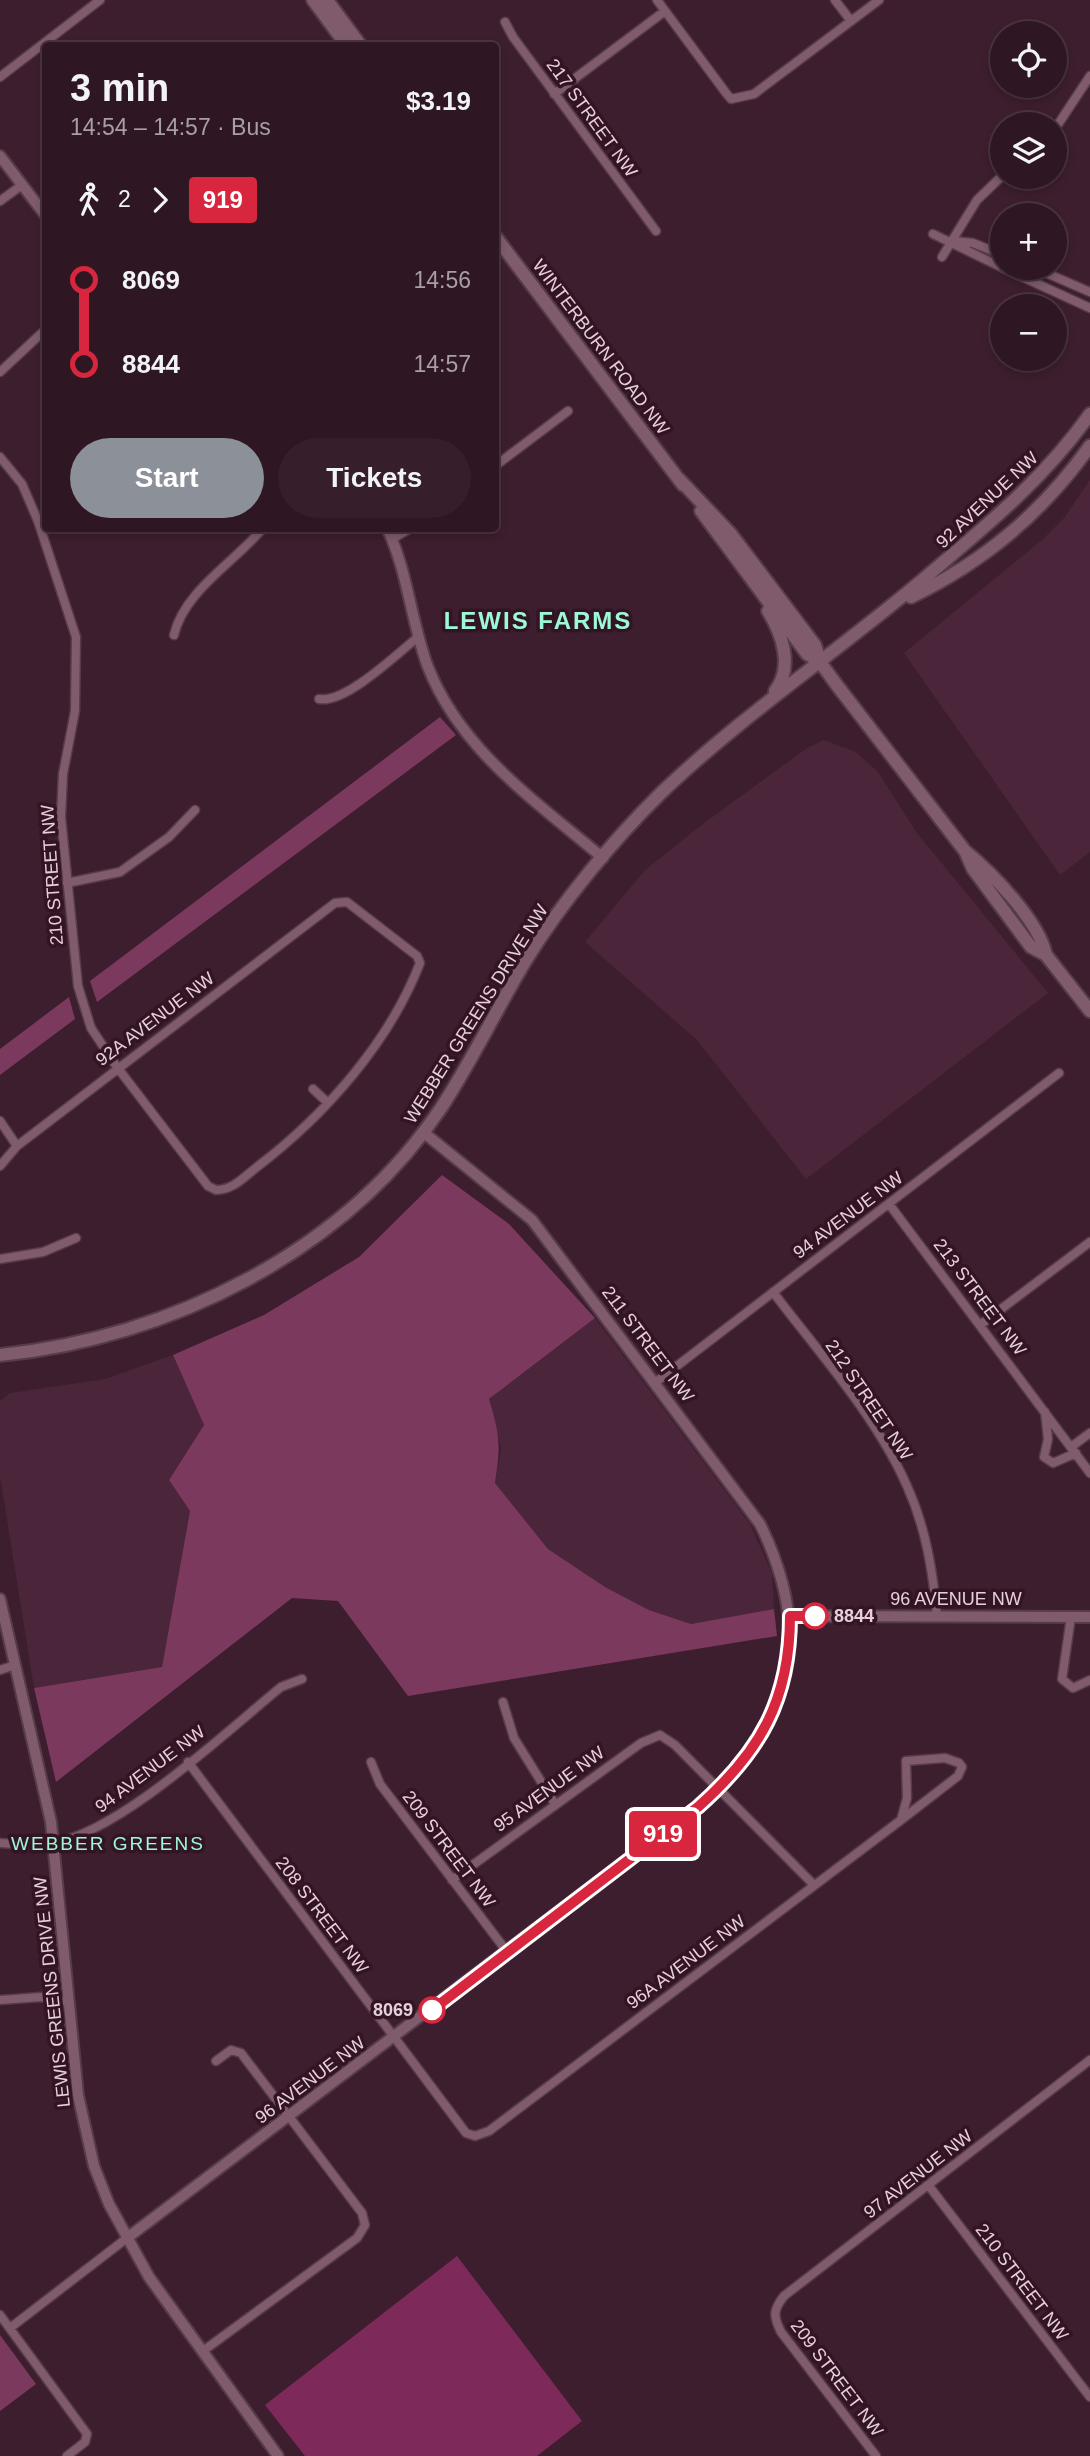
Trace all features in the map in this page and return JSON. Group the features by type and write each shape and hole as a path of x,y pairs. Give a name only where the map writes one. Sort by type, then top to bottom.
{"main road":[{"path":"313,0 344,42"},
{"path":"327,0 358,42"},
{"name":"WINTERBURN ROAD NW","path":"499,241 807,654 820,662 965,851 973,869 1031,947 1046,955 1090,1011"},
{"name":"92 AVENUE NW","path":"820,662 898,603 1022,496 1055,460 1090,414"},
{"name":"92 AVENUE NW","path":"898,603 951,578 1009,536 1045,503 1090,446"},
{"name":"WINTERBURN ROAD NW","path":"679,479 731,534 815,645 820,662"},
{"path":"749,576 773,619 785,656 784,676 766,703"},
{"name":"WEBBER GREENS DRIVE NW","path":"0,1355 76,1343 127,1330 236,1285 297,1248 347,1210 376,1184 423,1132 453,1088 527,958 603,858 659,795 722,737 820,662"}],"street":[{"path":"45,42 100,0"},
{"path":"657,0 726,93 731,99 739,100 754,94 879,0"},
{"path":"835,0 850,21"},
{"path":"554,93 665,11"},
{"name":"217 STREET NW","path":"505,22 508,30 656,231"},
{"path":"0,77 42,45"},
{"path":"1066,112 1090,76"},
{"path":"0,156 42,211"},
{"path":"0,201 22,185"},
{"path":"942,257 977,200 990,188"},
{"path":"933,234 990,262"},
{"path":"951,241 973,243 990,250"},
{"path":"1030,280 1090,307"},
{"path":"1062,280 1090,292"},
{"path":"0,372 42,332"},
{"path":"499,463 568,411"},
{"name":"210 STREET NW","path":"0,457 22,484 33,509 76,638 75,711 63,774 61,817 78,986 91,1028 117,1067 208,1185 216,1191 232,1186 283,1147 328,1103"},
{"path":"174,635 177,620 193,599 259,532"},
{"path":"389,533 418,637 443,699 480,750 519,789 603,858"},
{"path":"319,699 333,699 342,695 418,637"},
{"path":"68,883 120,872 169,837 195,810"},
{"name":"92A AVENUE NW","path":"0,1166 17,1146 117,1067 335,903 346,902 417,956 421,963 414,980 374,1046 328,1103"},
{"name":"94 AVENUE NW","path":"656,1382 1059,1073"},
{"path":"313,1089 328,1103"},
{"path":"0,1121 17,1146"},
{"name":"211 STREET NW","path":"423,1132 532,1220 656,1382 760,1524 782,1573 790,1616"},
{"name":"213 STREET NW","path":"889,1204 1090,1473"},
{"path":"0,1259 43,1252 76,1238"},
{"path":"980,1325 1090,1242"},
{"name":"212 STREET NW","path":"774,1292 882,1440 908,1487 925,1538 937,1617"},
{"path":"1045,1411 1048,1439 1044,1457 1053,1463 1074,1450 1090,1433"},
{"name":"LEWIS GREENS DRIVE NW","path":"0,1599 54,1843 78,2095 89,2146 109,2204 149,2277 278,2456"},
{"name":"96 AVENUE NW","path":"10,2328 508,1953 717,1790 737,1770 767,1725 786,1666 790,1616 1090,1617"},
{"path":"1071,1617 1062,1679 1073,1688 1090,1680"},
{"path":"0,1670 15,1665"},
{"name":"94 AVENUE NW","path":"0,1843 54,1843 105,1824 281,1688 302,1679"},
{"path":"503,1702 514,1738 555,1804"},
{"name":"95 AVENUE NW","path":"452,1880 641,1743 660,1735 668,1739 717,1790"},
{"name":"96A AVENUE NW","path":"489,2131 901,1820 958,1776 962,1767 959,1763 945,1758 906,1761 907,1798 901,1820"},
{"name":"208 STREET NW","path":"188,1762 466,2133 475,2136 489,2131"},
{"name":"209 STREET NW","path":"371,1762 380,1784 508,1953"},
{"path":"717,1790 814,1885"},
{"path":"0,2000 41,1997 69,2001"},
{"path":"203,2350 357,2238 365,2225 362,2213 238,2050 231,2050 216,2061"},
{"name":"97 AVENUE NW","path":"774,2318 777,2305 784,2296 1090,2060"},
{"name":"210 STREET NW","path":"929,2186 1090,2397"},
{"path":"0,2315 87,2434 85,2442 67,2456"},
{"name":"209 STREET NW","path":"774,2318 781,2332 876,2456"}],"shaded area":[{"path":"1090,480 1090,852 1060,875 904,653 1043,539 1064,518"},
{"path":"440,717 456,735 97,1002 90,981"},
{"path":"824,740 856,752 878,772 917,833 1048,993 806,1179 697,1040 585,942 645,870 807,748"},
{"path":"69,997 75,1019 0,1075 0,1049"},
{"path":"442,1175 509,1224 595,1318 489,1399 498,1441 495,1483 548,1549 605,1587 649,1610 691,1624 774,1609 777,1636 408,1696 338,1601 292,1598 56,1782 34,1688 162,1667 190,1511 169,1480 204,1425 173,1355 264,1315 359,1257"},
{"path":"595,1318 750,1524 772,1573 774,1609 691,1624 649,1610 605,1587 548,1549 495,1483 501,1449 489,1399"},
{"path":"173,1355 204,1425 169,1480 190,1511 162,1667 34,1688 0,1476 0,1401 10,1393 105,1379"},
{"path":"457,2256 582,2421 537,2456 305,2456 265,2405"},
{"path":"0,2335 36,2384 0,2411"}],"bus line":[{"name":"919","path":"432,2010 698,1807 737,1770 755,1746 778,1699 788,1655 790,1616 815,1616"}],"place":[{"name":"8844","path":"815,1616"},
{"name":"8069","path":"432,2010"}],"district":[{"name":"LEWIS FARMS","path":"538,621"},
{"name":"WEBBER GREENS","path":"108,1843"}]}
